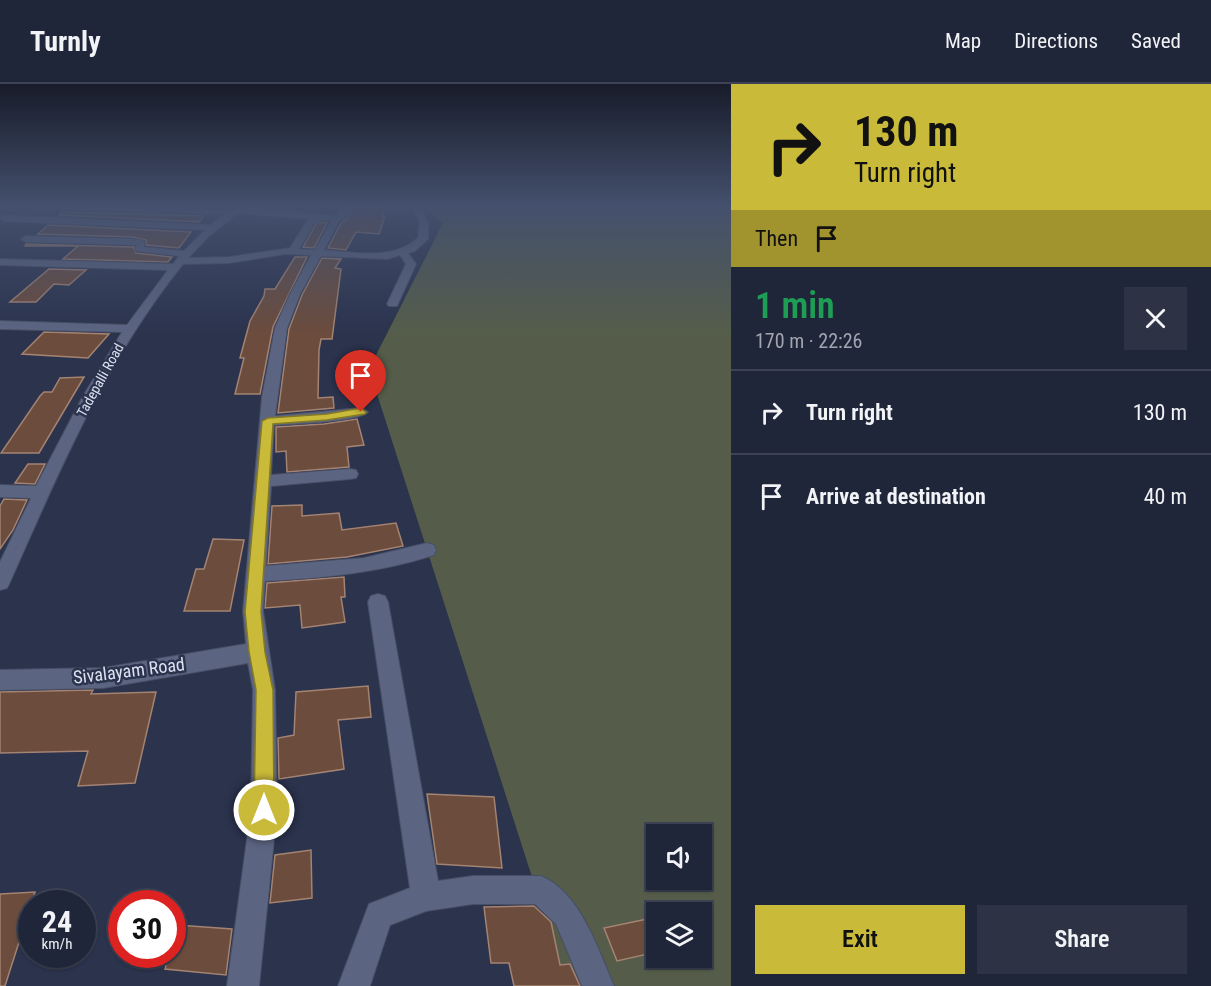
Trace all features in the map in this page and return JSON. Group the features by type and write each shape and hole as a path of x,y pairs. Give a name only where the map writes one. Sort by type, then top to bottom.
{"street":[{"path":"139,249 180,260"},
{"name":"Tadepalli Road","path":"0,582 85,405 128,329 180,260 192,249"},
{"path":"243,986 264,810 264,690 253,612 268,421 281,328 320,249"},
{"path":"0,262 93,265 228,260 292,251 375,257 403,253 412,249"},
{"path":"393,304 411,264 403,253"},
{"path":"0,325 128,329"},
{"path":"268,421 361,412"},
{"path":"263,481 350,474"},
{"path":"0,491 42,492"},
{"path":"256,574 354,566 408,557 427,550"},
{"path":"378,602 426,897"},
{"name":"Sivalayam Road","path":"0,680 104,678 257,652"},
{"path":"354,986 379,914 426,897 473,890 541,890 566,914 598,986"}],"green space":[{"path":"430,249 731,249 731,986 567,986 369,369"}],"building":[{"path":"74,249 135,249 136,253 172,257 168,262 63,259"},
{"path":"295,257 307,257 273,327 260,394 235,394 244,358 240,358 250,321 264,296 265,289 275,289"},
{"path":"322,258 341,259 335,268 341,269 332,339 321,339 319,350 318,398 333,397 334,408 278,413 289,329 302,295"},
{"path":"49,269 86,270 69,285 54,284 36,302 10,302"},
{"path":"44,332 109,334 88,358 22,354"},
{"path":"84,377 39,453 1,453 44,392 52,392 60,378"},
{"path":"357,419 364,445 347,447 349,467 287,472 286,451 276,452 276,427"},
{"path":"28,464 45,464 35,484 15,483"},
{"path":"4,499 27,500 13,530 0,549 0,506"},
{"path":"302,505 302,516 339,513 342,530 396,523 403,546 347,557 268,564 272,506"},
{"path":"213,539 244,540 230,611 184,611 196,569 204,569"},
{"path":"344,577 345,597 341,597 345,622 302,628 300,605 265,608 267,583"},
{"path":"368,686 371,717 338,720 344,769 279,779 278,738 294,735 296,692"},
{"path":"93,690 91,694 156,692 135,783 78,786 88,751 0,753 0,692"},
{"path":"427,794 494,797 502,868 437,864"},
{"path":"311,850 312,898 270,903 275,855"},
{"path":"18,893 18,945 5,986 0,986 0,894"},
{"path":"534,906 551,922 560,965 570,964 580,986 514,986 509,963 491,963 484,907"},
{"path":"646,919 646,954 617,961 604,928"},
{"path":"186,926 232,929 226,975 165,969 186,968"}],"route":[{"path":"264,810 264,690 253,612 268,421 361,412"}]}
